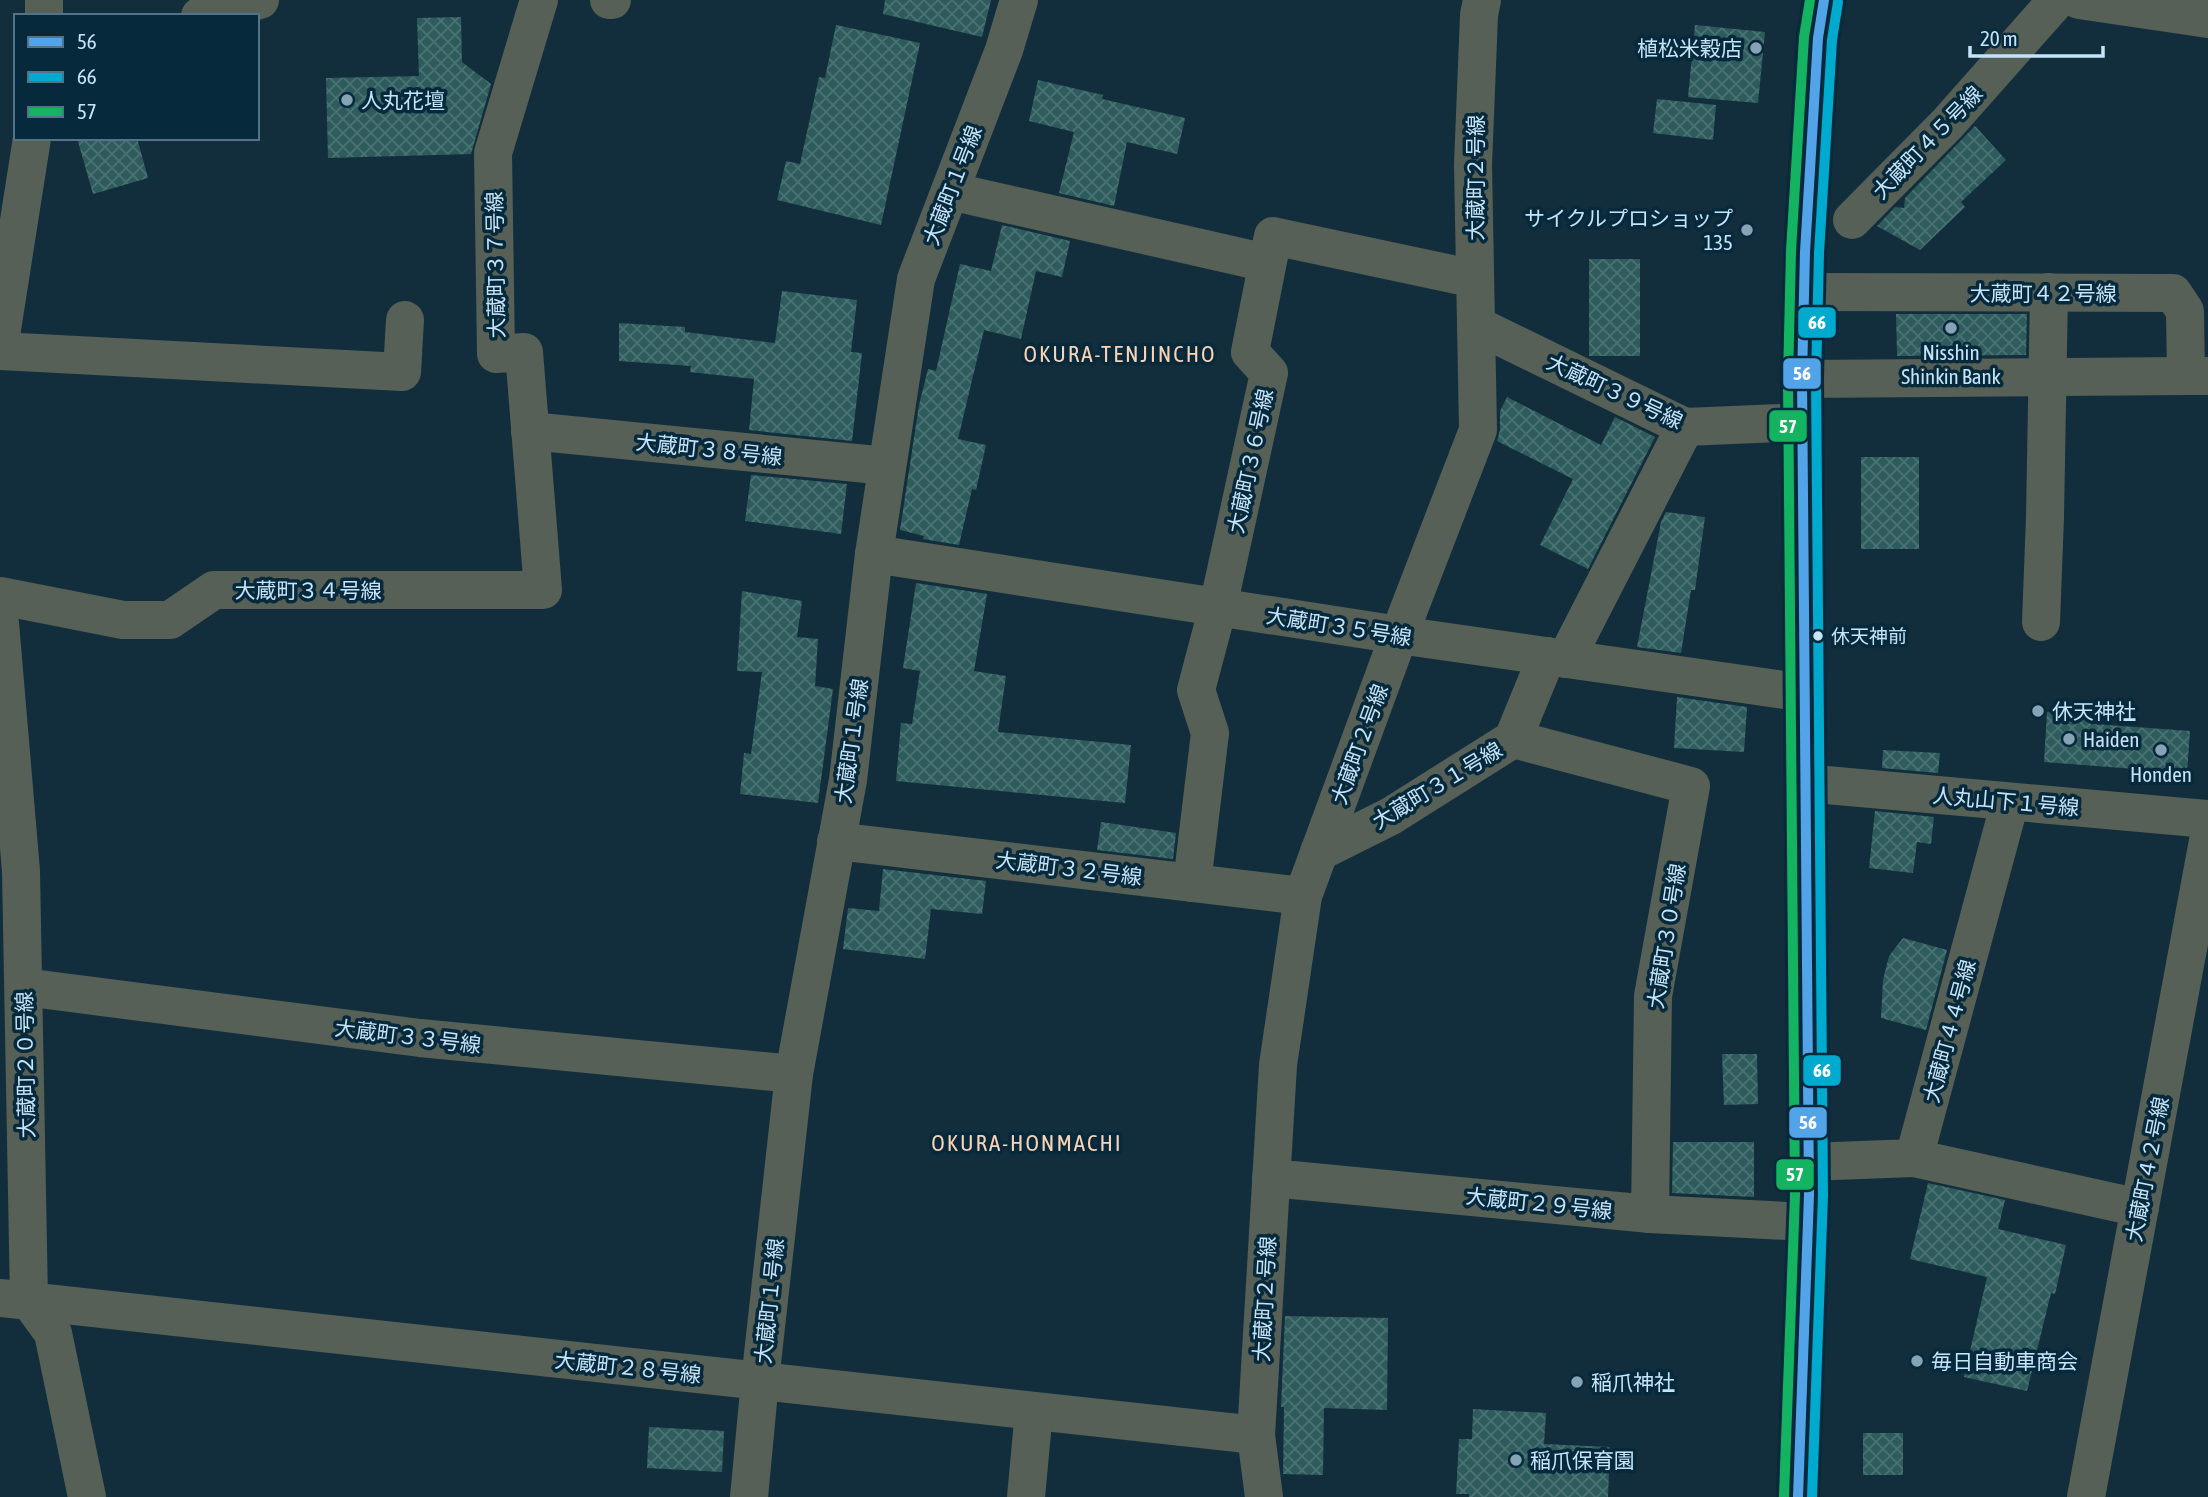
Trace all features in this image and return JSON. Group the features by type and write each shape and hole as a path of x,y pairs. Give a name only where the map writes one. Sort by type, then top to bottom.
{"highway":[{"path":"1798,1497 1808,1162 1802,379 1818,38 1824,0"}],"street":[{"path":"208,14 260,0"},
{"name":"大蔵町３７号線","path":"540,0 493,153 496,354 524,352 543,590"},
{"name":"大蔵町１号線","path":"749,1497 794,1074 848,780 874,554 916,279 1004,50 1019,0"},
{"name":"大蔵町２号線","path":"1264,1497 1255,1435 1278,1065 1303,895 1478,430 1474,165 1479,15 1482,0"},
{"name":"大蔵町４５号線","path":"1852,220 1948,123 2056,0"},
{"path":"2079,0 2208,19"},
{"path":"0,342 32,140"},
{"path":"950,191 1267,262"},
{"name":"大蔵町３６号線","path":"1218,607 1269,373 1250,352 1273,236 1475,279"},
{"name":"大蔵町４２号線","path":"1804,292 2173,293 2185,311 2197,376"},
{"path":"2041,622 2049,292"},
{"path":"0,351 402,372 405,320"},
{"name":"大蔵町３９号線","path":"1476,326 1685,427 1803,422"},
{"path":"1802,379 2197,376"},
{"name":"大蔵町３１号線","path":"1319,852 1391,816 1513,739 1685,427"},
{"name":"大蔵町３８号線","path":"530,431 887,466"},
{"name":"大蔵町３５号線","path":"874,554 1399,635 1805,693"},
{"name":"大蔵町３４号線","path":"0,596 123,620 170,620 214,590 543,590"},
{"path":"1192,883 1210,733 1196,690 1218,607"},
{"name":"大蔵町２０号線","path":"0,623 21,871 23,987 14,1299"},
{"name":"大蔵町３０号線","path":"1513,739 1690,786 1653,996 1650,1214"},
{"name":"人丸山下１号線","path":"1804,783 2208,820"},
{"name":"大蔵町４４号線","path":"1914,1158 2010,802"},
{"name":"大蔵町３２号線","path":"836,841 1303,895"},
{"name":"大蔵町４２号線","path":"2086,1497 2208,841"},
{"name":"大蔵町３３号線","path":"23,987 420,1038 794,1074"},
{"path":"1808,1162 1914,1158 2140,1208"},
{"name":"大蔵町２９号線","path":"1271,1178 1650,1214 1807,1222"},
{"path":"14,1299 53,1333 87,1497"},
{"name":"大蔵町２８号線","path":"14,1299 1255,1435"},
{"path":"1026,1497 1034,1411"}],"building":[{"path":"885,0 991,0 982,37 883,14"},
{"path":"461,17 462,62 491,84 471,154 328,158 326,78 419,76 417,18"},
{"path":"836,25 920,43 881,225 777,200 786,161 800,164 819,77 825,78"},
{"path":"1695,25 1765,32 1758,103 1688,97"},
{"path":"1038,80 1103,95 1102,99 1185,118 1177,154 1127,142 1114,206 1059,193 1074,132 1029,121"},
{"path":"1657,99 1716,105 1713,140 1653,133"},
{"path":"1975,126 2006,160 1961,202 1965,207 1920,250 1877,226 1895,207 1904,208 1905,198"},
{"path":"78,140 138,140 148,178 93,194"},
{"path":"1002,225 1070,241 1062,277 1036,271 1021,339 984,330 958,439 986,445 976,490 972,489 959,545 923,539 924,536 900,530 919,405 928,369 936,371 960,264 991,271"},
{"path":"1589,259 1640,259 1640,356 1589,356"},
{"path":"782,291 857,300 851,352 862,353 852,441 749,430 754,379 690,372 691,366 619,361 619,323 685,327 685,332 775,343"},
{"path":"1896,314 2027,314 2026,355 1897,356"},
{"path":"1507,397 1601,445 1615,417 1655,437 1588,569 1540,545 1573,479 1497,441 1500,411"},
{"path":"1861,457 1919,457 1919,549 1861,549"},
{"path":"751,475 847,484 841,534 745,521"},
{"path":"1666,512 1705,517 1695,590 1691,590 1681,653 1637,647 1661,522"},
{"path":"916,583 987,594 974,671 1006,676 998,732 1131,745 1125,803 896,781 901,723 912,724 920,671 903,668"},
{"path":"742,591 802,601 797,637 818,639 815,686 833,689 818,803 740,794 744,753 751,754 762,672 737,671"},
{"path":"1677,697 1747,707 1744,752 1674,748"},
{"path":"2047,712 2095,716 2094,724 2190,731 2187,773 2044,762"},
{"path":"1883,750 1940,753 1938,773 1882,768"},
{"path":"1875,811 1934,817 1931,844 1917,842 1913,873 1869,868"},
{"path":"1101,822 1176,833 1173,859 1097,850"},
{"path":"883,869 986,881 982,914 931,909 925,959 843,949 848,908 879,911"},
{"path":"1903,938 1947,950 1926,1030 1881,1018 1883,980 1889,956"},
{"path":"1722,1054 1757,1054 1758,1104 1724,1105"},
{"path":"1673,1142 1754,1142 1754,1197 1672,1193"},
{"path":"1928,1183 2005,1200 1998,1229 2066,1245 2055,1294 2051,1293 2027,1391 1964,1377 1987,1277 1910,1259"},
{"path":"1285,1316 1388,1318 1387,1410 1324,1408 1323,1475 1283,1474 1284,1407 1281,1407"},
{"path":"1473,1409 1546,1413 1544,1444 1610,1447 1608,1497 1469,1497 1469,1494 1456,1494 1459,1439 1472,1439"},
{"path":"649,1427 724,1431 722,1472 647,1468"},
{"path":"1863,1433 1903,1433 1903,1475 1863,1475"}],"transit line":[{"name":"57","path":"1784,1496 1795,1195 1788,379 1791,251 1804,37 1810,0"},
{"name":"56","path":"1798,1497 1809,1195 1802,379 1805,252 1818,38 1824,0"},
{"name":"66","path":"1812,1497 1823,1195 1816,379 1819,253 1832,40 1838,2"}],"place":[{"name":"植松米穀店","path":"1756,48"},
{"name":"人丸花壇","path":"347,100"},
{"name":"サイクルプロショップ 135","path":"1747,230"},
{"name":"Nisshin Shinkin Bank","path":"1951,328"},
{"name":"休天神前","path":"1818,636"},
{"name":"休天神社","path":"2038,711"},
{"name":"Haiden","path":"2069,739"},
{"name":"Honden","path":"2161,750"},
{"name":"毎日自動車商会","path":"1917,1361"},
{"name":"稲爪神社","path":"1577,1382"},
{"name":"稲爪保育園","path":"1516,1460"}],"district":[{"name":"OKURA-TENJINCHO","path":"1120,354"},
{"name":"OKURA-HONMACHI","path":"1027,1143"}]}
